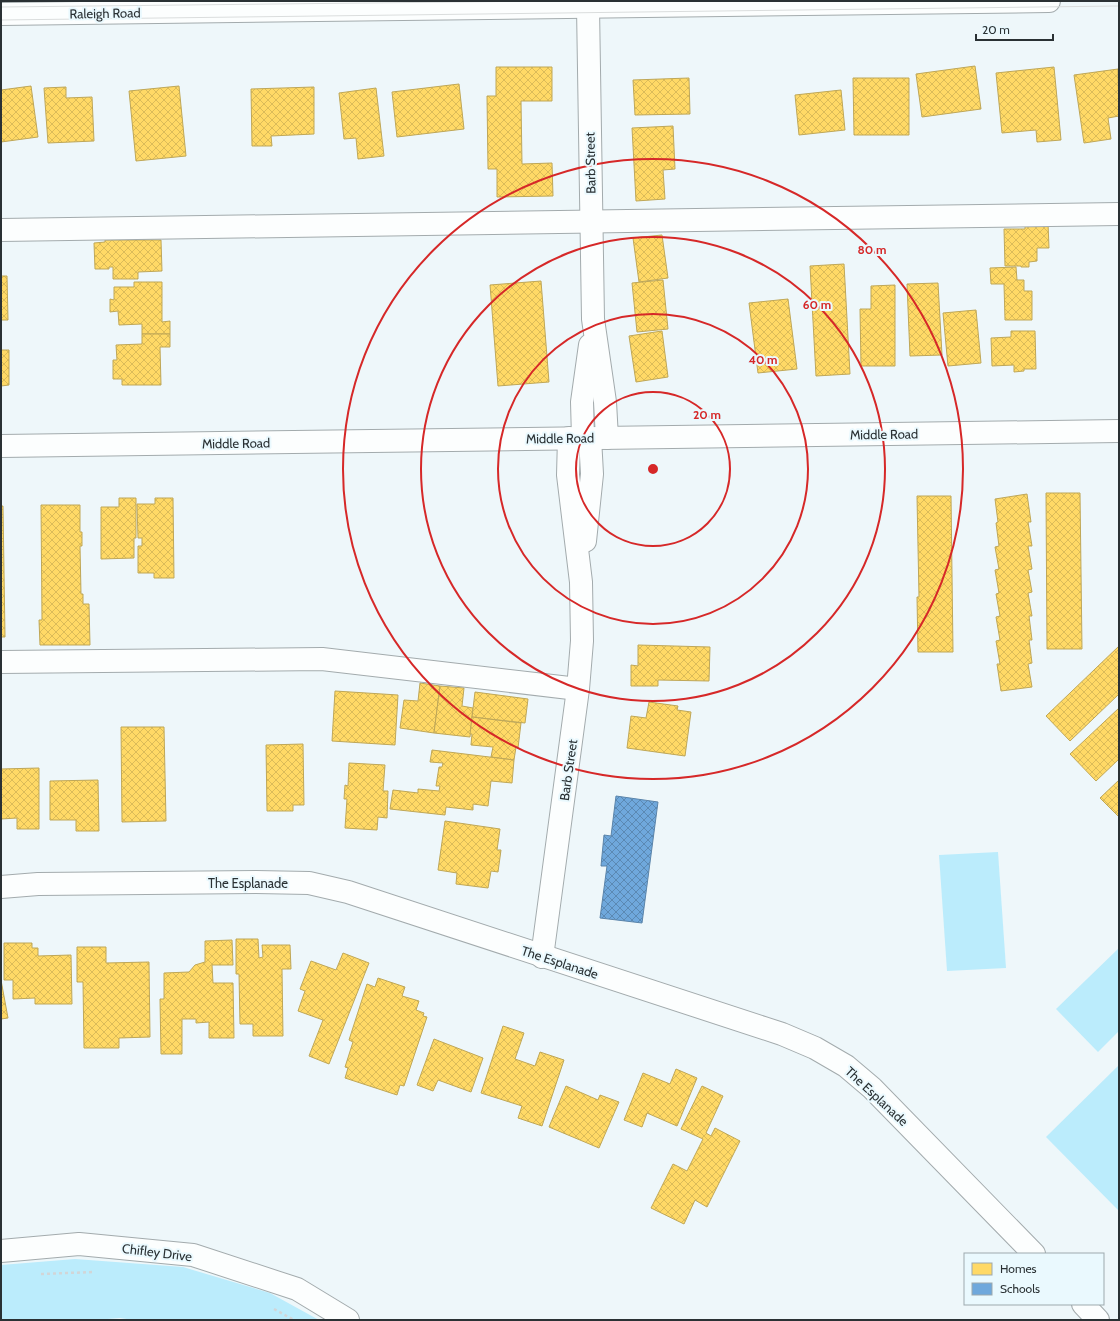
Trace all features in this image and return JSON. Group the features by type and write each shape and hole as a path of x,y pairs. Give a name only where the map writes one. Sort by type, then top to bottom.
{"street":[{"name":"Raleigh Road","path":"1,14 334,5 588,7 1049,1"},
{"name":"Barb Street","path":"542,957 578,689 582,641 581,582 568,475 605,402 593,319 588,7"},
{"path":"1,230 1119,214"},
{"name":"Middle Road","path":"1,446 1119,431"},
{"path":"1,662 322,659 578,689"},
{"name":"The Esplanade","path":"1,887 38,884 158,882 256,882 309,884 348,892 542,957 782,1034 815,1048 846,1066 872,1088 1033,1253"},
{"name":"Chifley Drive","path":"1,1251 79,1244 193,1255 296,1289 348,1320"},
{"path":"1084,1305 1098,1320"}],"path":[{"path":"34,1274 99,1272"},
{"path":"273,1308 294,1320"}],"shaded area":[{"path":"998,852 1006,968 947,971 939,855"},
{"path":"1119,948 1119,1031 1098,1052 1056,1009"},
{"path":"1119,1065 1119,1211 1046,1137"},
{"path":"75,1259 183,1267 270,1293 319,1320 133,1320 120,1318 95,1320 1,1320 1,1265"}],"building: Homes":[{"path":"975,66 981,109 922,117 916,74"},
{"path":"496,67 552,67 552,101 521,101 522,164 552,163 553,196 497,197 497,169 488,169 487,96 496,96"},
{"path":"1054,67 1061,140 1037,142 1036,130 1002,133 996,73"},
{"path":"1118,69 1119,116 1108,118 1111,139 1084,143 1074,75"},
{"path":"689,78 690,114 635,115 633,80"},
{"path":"853,78 909,78 909,135 854,135"},
{"path":"459,84 464,129 397,137 392,92"},
{"path":"31,86 38,137 1,142 1,90"},
{"path":"179,86 186,156 136,161 129,91"},
{"path":"66,87 66,98 92,97 94,141 48,143 44,88"},
{"path":"314,87 314,134 271,136 272,146 252,146 251,89"},
{"path":"376,88 384,156 358,159 356,138 344,139 339,93"},
{"path":"841,90 845,130 799,135 795,95"},
{"path":"673,126 675,169 663,170 665,199 636,201 632,128"},
{"path":"1025,223 1048,223 1049,248 1037,248 1037,261 1029,262 1029,267 1005,266 1004,229 1025,229"},
{"path":"662,235 668,278 639,282 633,238"},
{"path":"105,240 161,240 162,271 138,272 138,279 113,279 113,267 109,267 109,269 95,269 94,243 105,242"},
{"path":"844,264 850,374 816,376 810,266"},
{"path":"1016,267 1017,280 1024,280 1024,291 1032,291 1032,320 1005,320 1004,284 991,284 990,268"},
{"path":"1,276 7,276 8,320 1,320"},
{"path":"663,280 668,329 637,332 632,283"},
{"path":"541,281 549,382 498,386 490,285"},
{"path":"134,282 162,282 162,322 170,321 170,334 142,334 142,324 119,325 118,311 110,312 110,299 114,300 114,287 134,287"},
{"path":"938,283 942,355 910,356 907,284"},
{"path":"895,285 895,366 861,366 860,309 871,309 871,286"},
{"path":"788,299 797,369 758,373 749,303"},
{"path":"976,310 981,363 948,366 943,313"},
{"path":"662,331 668,377 636,382 629,336"},
{"path":"1011,331 1035,331 1036,369 1024,369 1024,371 1014,372 1014,365 992,366 991,338 1011,337"},
{"path":"142,334 170,334 170,347 160,347 161,385 122,385 122,379 113,379 113,360 117,360 116,345 142,344"},
{"path":"1,350 9,350 9,385 1,386"},
{"path":"1046,493 1080,493 1082,649 1047,649"},
{"path":"1027,494 1031,522 1028,522 1032,546 1028,546 1032,569 1028,570 1032,592 1028,593 1032,616 1029,616 1032,640 1029,640 1032,663 1028,664 1032,687 1001,691 997,664 1000,664 996,641 1000,640 996,617 1000,616 996,594 999,593 995,570 999,569 995,547 999,546 995,499"},
{"path":"917,496 951,496 953,652 918,652 917,597 919,597"},
{"path":"119,498 136,498 136,538 134,538 134,558 101,559 101,507 119,507"},
{"path":"155,498 173,498 174,578 154,578 154,573 138,573 138,546 142,546 142,538 138,538 137,504 155,504"},
{"path":"41,505 80,505 80,532 82,532 82,546 80,546 81,594 83,594 83,604 89,604 90,645 40,645 39,620 42,620"},
{"path":"1,506 3,506 5,637 1,637"},
{"path":"638,645 710,647 709,681 658,680 658,686 631,686 631,665 638,666"},
{"path":"1119,646 1119,694 1070,741 1046,716"},
{"path":"420,683 440,686 434,733 400,728 404,700 418,701"},
{"path":"440,686 464,688 462,706 473,708 470,737 434,733"},
{"path":"335,691 398,695 395,745 332,741"},
{"path":"475,692 528,699 525,723 472,717"},
{"path":"649,702 678,706 677,710 691,712 685,756 627,748 631,716 646,718"},
{"path":"1119,708 1119,759 1096,781 1070,754"},
{"path":"472,717 521,723 518,748 516,747 514,760 491,757 493,747 471,745 472,734 470,734"},
{"path":"121,727 164,727 166,821 122,822"},
{"path":"303,744 304,805 293,805 293,811 267,811 266,745"},
{"path":"432,750 514,760 512,783 491,781 488,806 473,804 473,810 446,807 445,815 390,809 393,790 418,793 418,789 439,791 440,786 436,786 439,767 442,767 443,763 430,762"},
{"path":"349,763 385,765 383,791 388,791 387,818 378,817 377,830 345,828 347,799 344,799 345,785 348,786"},
{"path":"39,768 39,829 17,829 17,818 1,819 1,769"},
{"path":"98,780 99,831 76,831 76,820 50,820 50,781"},
{"path":"1119,780 1119,817 1100,798"},
{"path":"445,821 500,829 497,850 501,850 498,872 491,871 488,888 456,884 457,873 438,870"},
{"path":"236,939 258,939 259,958 263,957 262,945 290,945 291,969 282,969 283,1036 253,1036 253,1024 240,1024 239,974 236,974"},
{"path":"232,940 233,965 212,965 213,983 233,983 234,1038 209,1038 209,1022 196,1023 196,1019 182,1019 182,1054 161,1054 160,999 164,999 164,973 189,972 195,965 205,962 205,941"},
{"path":"4,943 32,943 32,948 38,948 38,956 71,955 72,1004 35,1004 35,998 13,999 13,980 4,980"},
{"path":"77,947 106,947 106,963 149,962 150,1037 119,1038 119,1048 84,1048 83,982 77,982"},
{"path":"343,953 369,963 329,1064 309,1056 323,1020 298,1011 305,991 300,989 311,961 336,970"},
{"path":"378,978 405,987 402,996 419,1001 416,1010 424,1013 423,1016 427,1017 404,1086 400,1085 397,1095 345,1078 348,1068 345,1067 353,1042 349,1040 367,984 375,987"},
{"path":"1,980 8,1018 1,1019"},
{"path":"503,1026 524,1033 515,1059 535,1066 540,1052 564,1060 542,1126 518,1118 522,1106 481,1093"},
{"path":"434,1039 483,1058 471,1092 438,1080 433,1091 417,1085"},
{"path":"676,1069 697,1078 677,1126 647,1113 642,1127 624,1120 643,1073 670,1084"},
{"path":"566,1086 598,1100 600,1095 619,1102 599,1148 549,1127"},
{"path":"702,1086 723,1096 706,1133 711,1136 715,1128 740,1141 707,1207 695,1200 684,1224 651,1208 673,1164 687,1171 703,1139 681,1129"}],"building: Schools":[{"path":"616,796 658,802 642,923 600,918 607,866 601,866 604,835 611,836"}],"tram line":[{"path":"1,7 549,1"},
{"path":"1,20 1119,6"}]}
